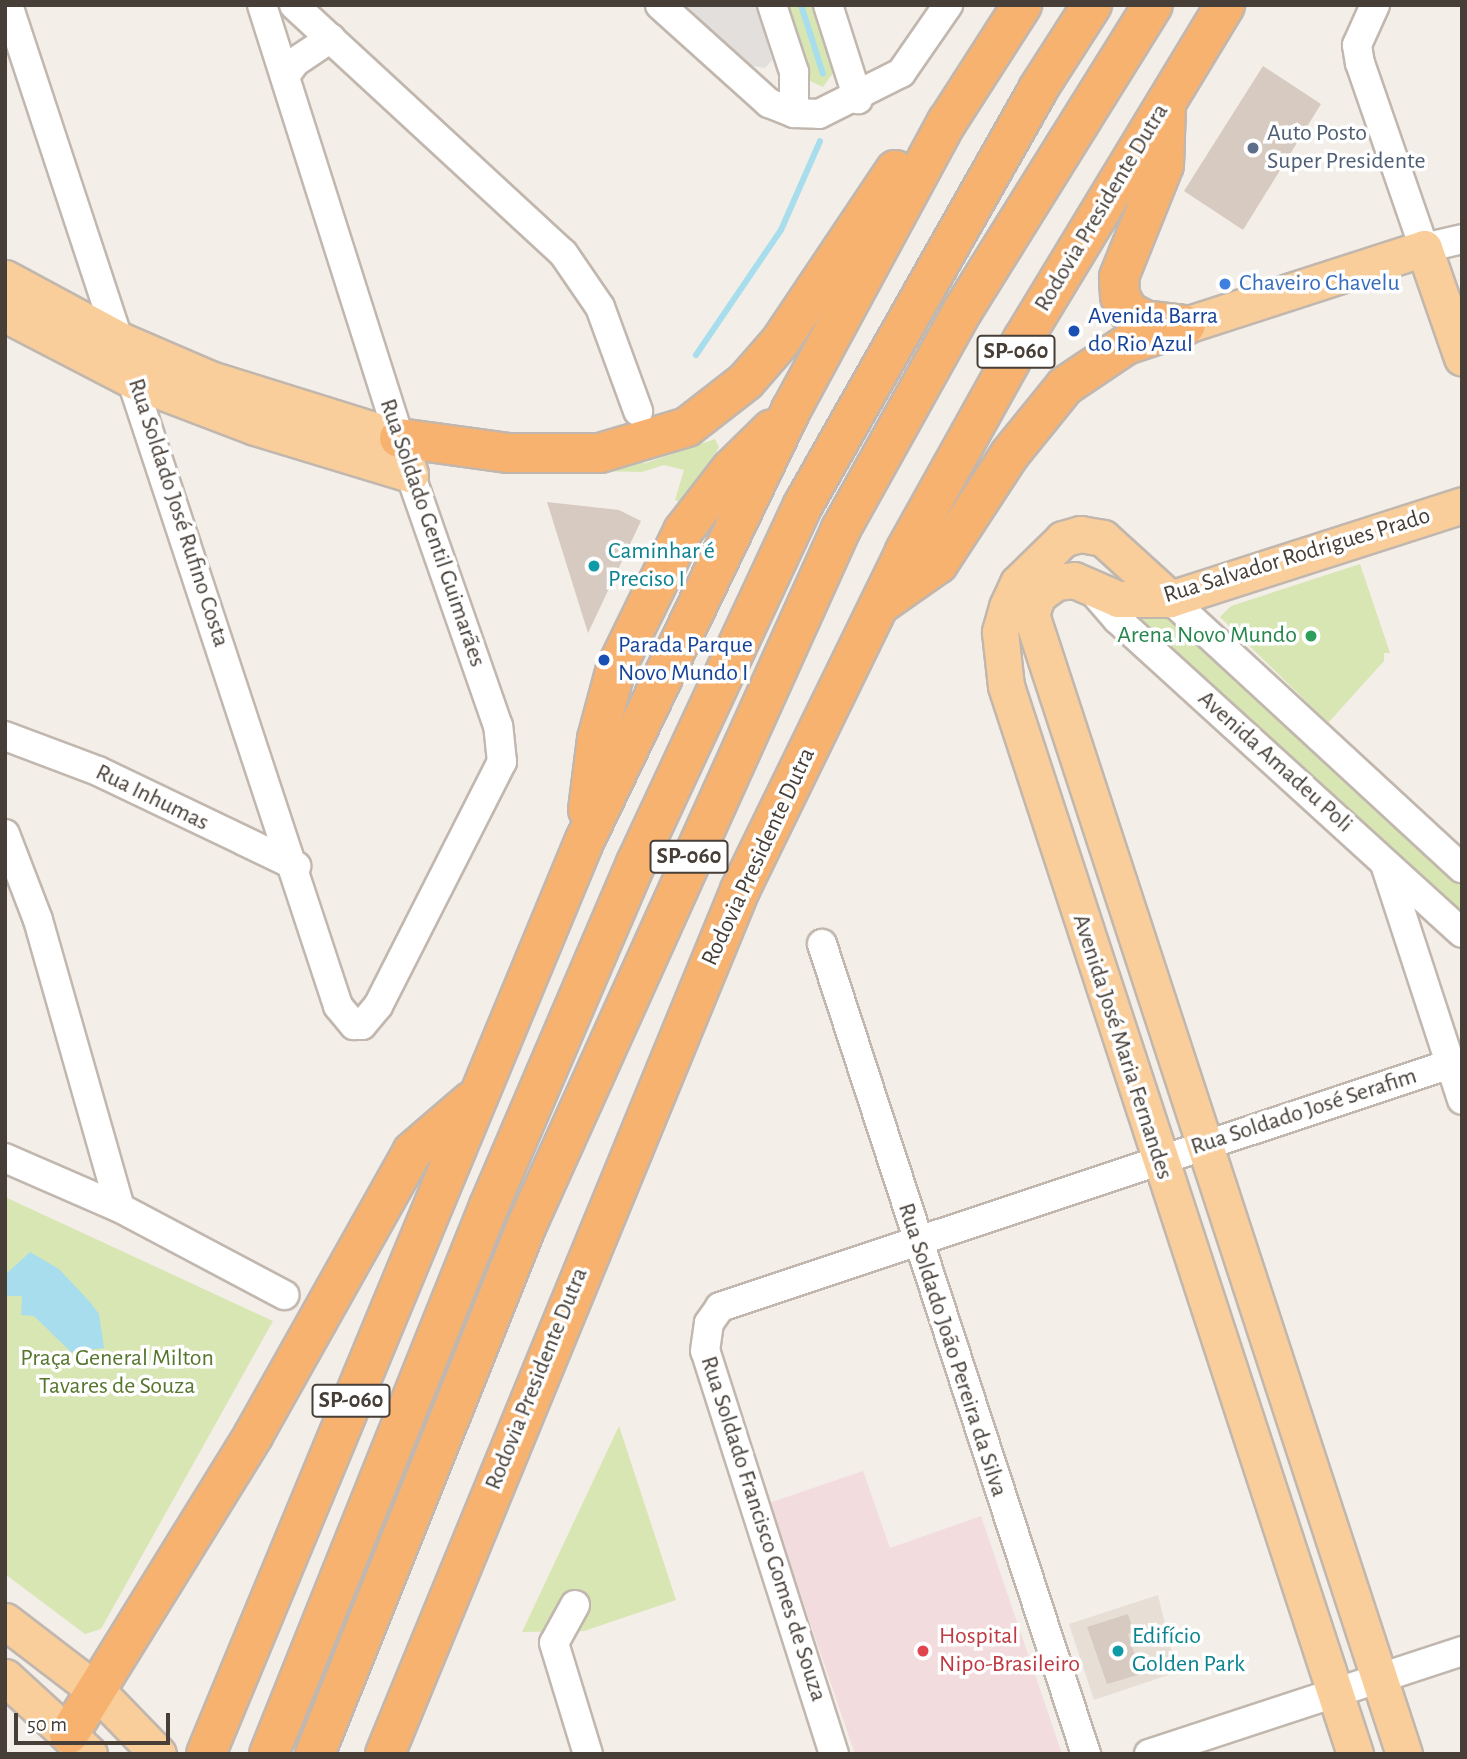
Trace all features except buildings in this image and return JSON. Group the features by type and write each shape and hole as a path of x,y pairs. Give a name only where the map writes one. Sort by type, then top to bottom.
{"highway":[{"path":"404,456 590,454 635,446 687,427 746,381 780,342 904,155 926,132 947,122 1022,5"},
{"name":"SP-060","path":"269,1754 489,1206 625,888 797,518 1038,89 1092,5"},
{"name":"SP-060","path":"314,1754 527,1225 841,529 963,310 1153,5"},
{"name":"Rodovia Presidente Dutra","path":"385,1754 740,890 877,607 1023,339 1224,5"},
{"path":"1166,102 1164,165 1119,277 1120,296 1128,311 1144,320 1186,325"},
{"name":"SP-060","path":"206,1754 476,1096 584,842 597,738 616,668 683,531 731,469 790,411 947,122"},
{"path":"877,607 938,564 1010,454 1065,386 1126,345 1186,325"},
{"path":"79,1744 98,1692 254,1434 412,1152 476,1096"}],"main road":[{"path":"1186,325 1424,248 1462,358"},
{"path":"5,278 120,340 404,456"},
{"path":"5,314 134,381 255,427 404,456"},
{"name":"Rua Salvador Rodrigues Prado","path":"1091,589 1133,601 1170,599 1462,505"},
{"name":"Avenida José Maria Fernandes","path":"1170,599 1103,538 1080,534 1063,539 1018,583 1007,607 1000,632 1006,686 1355,1754"},
{"name":"Avenida José Maria Fernandes","path":"1091,589 1065,580 1038,595 1031,614 1047,673 1404,1754"},
{"path":"1006,686 1047,673"},
{"path":"5,1621 98,1692 155,1750"},
{"path":"5,1677 79,1744"}],"street":[{"name":"Rua Soldado José Rufino Costa","path":"8,5 296,866 335,997 348,1021"},
{"name":"Rua Soldado Gentil Guimarães","path":"262,5 404,456 498,726 502,762 378,1006 362,1025 348,1021"},
{"path":"294,5 578,272 600,307 638,411"},
{"path":"660,5 751,89 794,113 819,114 858,99 909,65 948,5"},
{"path":"772,5 793,72 794,113"},
{"path":"828,5 858,99"},
{"path":"1375,5 1357,45 1360,63 1424,248 1462,239"},
{"path":"285,76 295,62 331,38"},
{"name":"Avenida Amadeu Poli","path":"1091,589 1117,619 1462,933"},
{"name":"Avenida Amadeu Poli","path":"1170,599 1462,868"},
{"name":"Rua Inhumas","path":"5,736 98,771 296,866"},
{"path":"5,834 38,920 120,1208"},
{"path":"1384,861 1462,1100"},
{"path":"5,897 38,920"},
{"path":"1416,960 1432,938 1462,933"},
{"name":"Rua Soldado João Pereira da Silva","path":"822,944 916,1241 1086,1754"},
{"name":"Rua Soldado José Serafim","path":"720,1307 1450,1064"},
{"path":"5,1158 120,1208 284,1296"},
{"name":"Rua Soldado Francisco Gomes de Souza","path":"720,1307 709,1322 705,1351 834,1754"},
{"path":"575,1605 554,1643 588,1754"},
{"path":"1149,1754 1462,1651"}],"shaded area":[{"path":"682,5 757,5 772,60 765,68 751,66"},
{"name":"Hospital Nipo-Brasileiro","path":"863,1471 890,1548 981,1516 1062,1754 855,1754 769,1503"},
{"path":"1158,1595 1177,1672 1094,1700 1069,1624"}],"green space":[{"path":"786,5 815,5 836,69 823,87 810,81"},
{"path":"715,439 719,447 685,504 675,500 684,470 664,465 642,472 497,469 646,463"},
{"name":"Arena Novo Mundo","path":"1360,564 1390,653 1384,653 1384,661 1328,723 1220,617 1231,606"},
{"path":"1124,613 1172,616 1462,881 1462,921"},
{"name":"Praça General Milton Tavares de Souza","path":"5,1197 273,1321 101,1629 85,1634 5,1574"},
{"path":"619,1426 676,1600 584,1631 522,1632"}],"water":[{"path":"30,1252 59,1269 90,1302 99,1314 104,1348 71,1352 34,1316 21,1315 22,1296 5,1296 5,1275"}],"waterway":[{"path":"801,5 823,74"},
{"path":"696,355 781,230 820,141"}],"place":[{"name":"Auto Posto Super Presidente","path":"1253,148"},
{"name":"Chaveiro Chavelu","path":"1225,284"},
{"name":"Avenida Barra do Rio Azul","path":"1074,331"},
{"name":"Caminhar é Preciso I","path":"594,566"},
{"name":"Arena Novo Mundo","path":"1311,636"},
{"name":"Parada Parque Novo Mundo I","path":"604,660"},
{"name":"Hospital Nipo-Brasileiro","path":"923,1651"},
{"name":"Edifício Golden Park","path":"1118,1651"}]}
